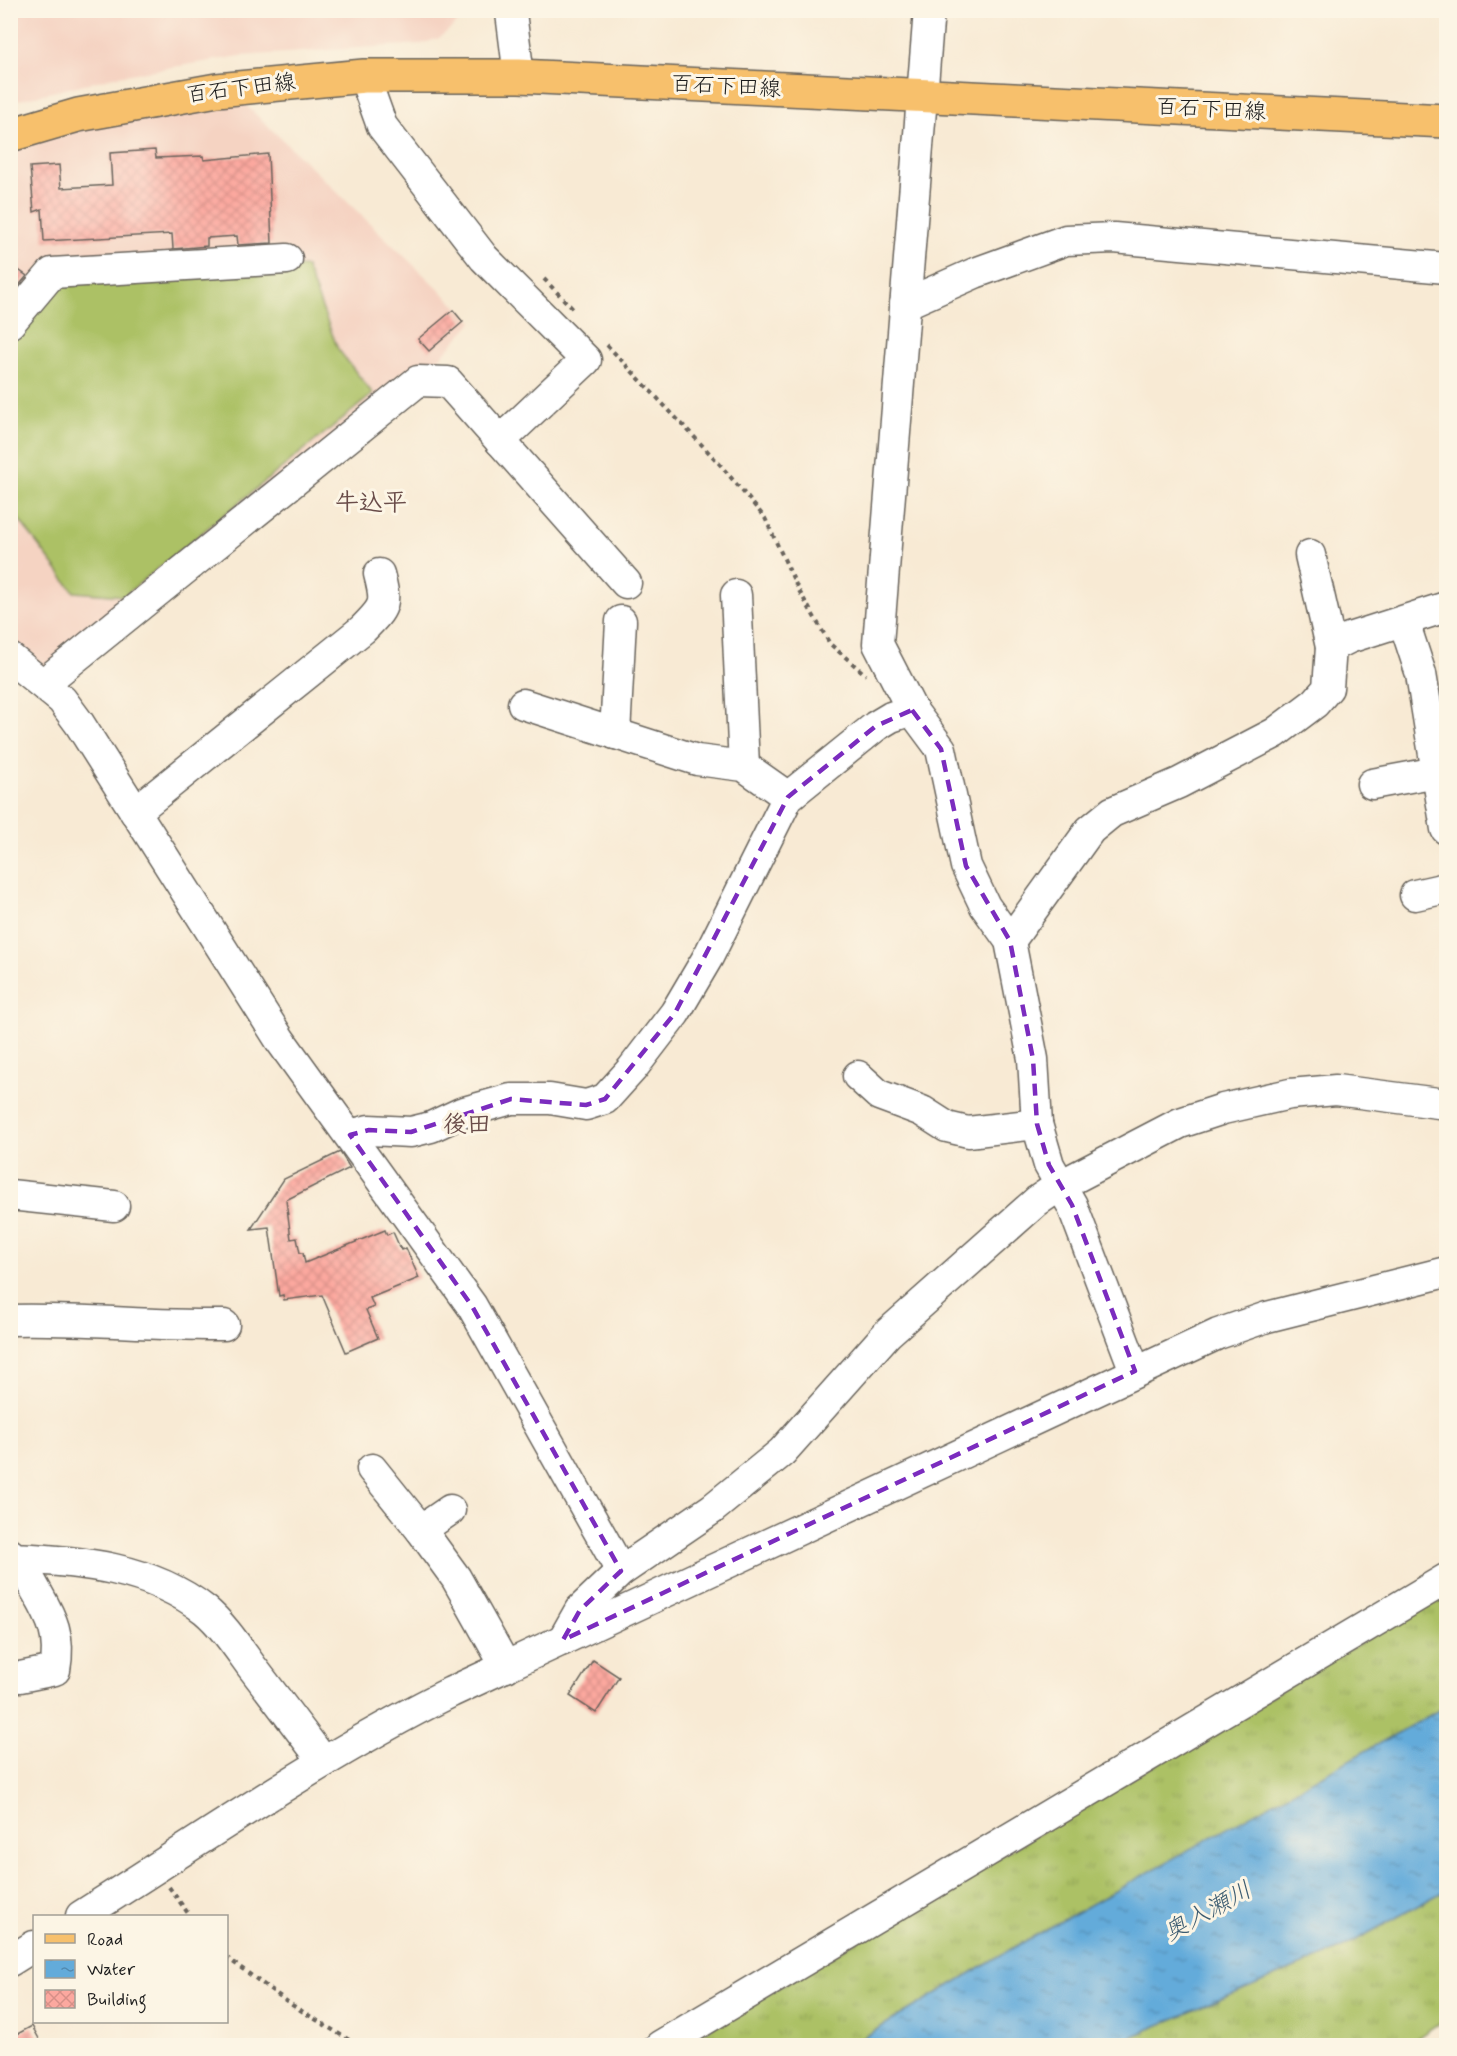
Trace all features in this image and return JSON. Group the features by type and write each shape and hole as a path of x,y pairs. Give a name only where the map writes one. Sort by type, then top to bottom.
{"main road":[{"name":"百石下田線","path":"10,135 78,115 210,91 364,76 519,76 1446,121"}],"street":[{"path":"514,10 511,13 519,76"},
{"path":"929,10 878,644 912,710 941,749 966,866 985,906 1010,941 1033,1059 1037,1124 1049,1165 1072,1205 1136,1371"},
{"path":"364,76 382,126 484,258 586,360 500,441"},
{"path":"905,304 975,273 1066,240 1114,238 1446,268"},
{"path":"10,323 52,273 287,259"},
{"path":"44,683 418,381 448,382 626,583"},
{"path":"1010,941 1090,830 1112,812 1179,783 1275,733 1315,703 1328,688 1331,647 1310,555"},
{"path":"135,812 363,628 382,609 385,596 379,574"},
{"path":"736,595 744,766"},
{"path":"1331,647 1349,638 1446,607"},
{"path":"615,734 621,621"},
{"path":"1404,622 1421,674 1446,829"},
{"path":"10,658 44,683 62,700 79,723 273,1030 472,1306 621,1571"},
{"path":"523,704 697,760 744,766 788,797"},
{"path":"350,1136 369,1130 411,1132 431,1127 461,1113 511,1099 550,1099 586,1105 605,1099 632,1069 675,1013 708,957 788,797 876,726 891,717 912,710"},
{"path":"1372,784 1437,772"},
{"path":"1415,895 1446,888"},
{"path":"858,1076 879,1095 922,1111 948,1127 968,1132 1037,1124"},
{"path":"564,1640 580,1610 621,1571 712,1509 782,1452 887,1334 1037,1201 1059,1186 1180,1123 1290,1094 1336,1090 1446,1104"},
{"path":"10,1195 114,1206"},
{"path":"84,1915 324,1762 391,1722 506,1667 1218,1334 1266,1317 1446,1272"},
{"path":"10,1320 70,1318 168,1326 224,1325"},
{"path":"372,1469 456,1578 506,1667"},
{"path":"421,1530 450,1510"},
{"path":"20,1677 55,1670 58,1651 57,1631 18,1565 75,1561 111,1568 177,1592 206,1611 234,1642 324,1762"},
{"path":"660,2046 1446,1579"},
{"path":"10,1961 33,1947"}],"path":[{"path":"544,279 577,313"},
{"path":"602,339 717,460 765,518 798,589 830,644 871,680"},
{"path":"156,1869 188,1915"},
{"path":"228,1957 292,2005 359,2046"}],"highlighted area":[{"path":"912,710 941,749 966,866 1010,941 1033,1059 1037,1124 1049,1165 1072,1205 1135,1371 563,1640 580,1610 621,1571 472,1306 350,1135 369,1130 411,1132 511,1099 586,1105 605,1099 675,1013 788,797 876,726"}],"shaded area":[{"path":"11,10 472,11 439,38 421,44 240,56 118,76 11,102"},
{"path":"228,88 473,322 418,381 44,683 11,658 10,148"}],"green space":[{"path":"306,267 338,349 373,394 124,596 74,592 11,509 11,335 67,277"},
{"path":"1446,1592 1446,1706 1004,1953 851,2045 680,2046"},
{"path":"1446,1890 1446,2018 1407,2045 1120,2046 1133,2036 1338,1950"}],"water":[{"name":"奥入瀬川","path":"1446,1706 1446,1890 1338,1950 1133,2036 1120,2045 851,2045 1004,1953"}],"building":[{"path":"155,150 156,158 203,156 204,160 268,154 272,243 238,245 237,236 207,238 207,246 173,249 172,234 44,241 42,209 34,212 30,167 59,165 61,188 112,185 110,153"},
{"path":"10,264 27,276 16,289 10,285"},
{"path":"453,310 463,322 429,351 418,339"},
{"path":"340,1152 350,1168 286,1200 291,1239 297,1238 305,1263 385,1230 387,1235 393,1232 401,1250 406,1248 419,1278 370,1298 374,1307 366,1310 378,1338 346,1352 322,1295 284,1300 283,1295 279,1296 269,1227 251,1229 284,1179"},
{"path":"593,1660 619,1677 596,1713 570,1696"},
{"path":"32,2026 43,2046 10,2046 10,2038"}],"district":[{"name":"牛込平","path":"371,503"},
{"name":"後田","path":"467,1125"}]}
